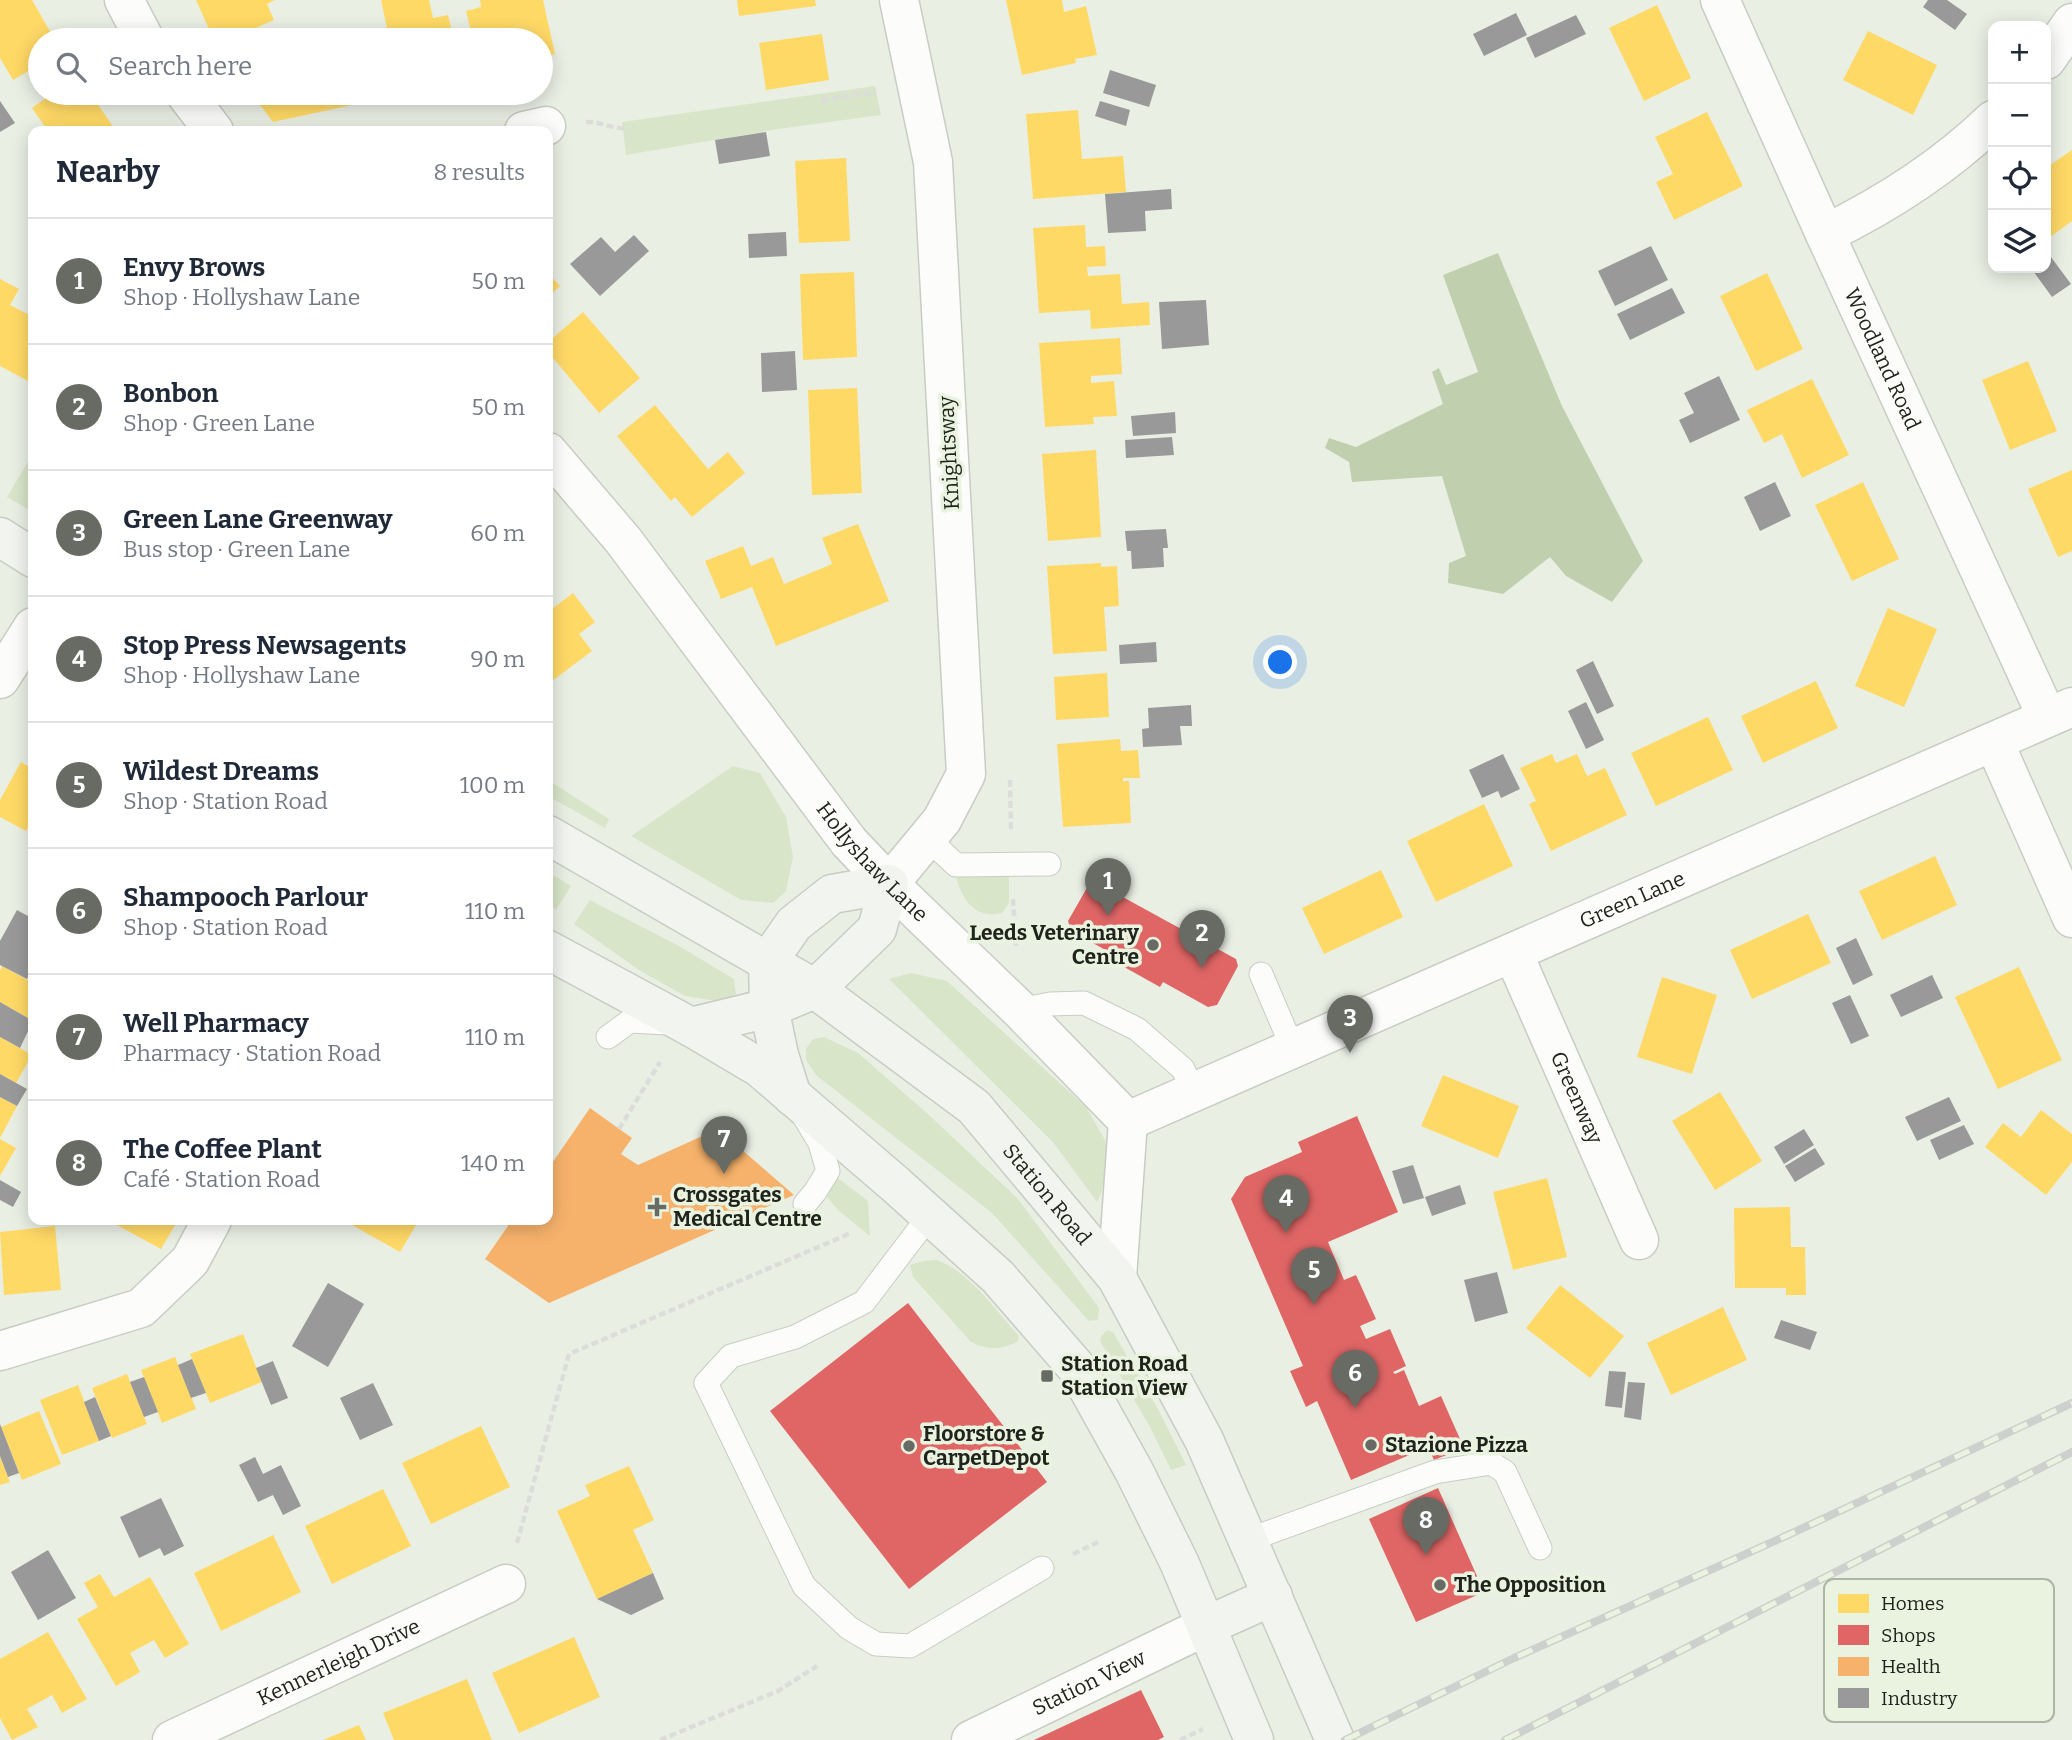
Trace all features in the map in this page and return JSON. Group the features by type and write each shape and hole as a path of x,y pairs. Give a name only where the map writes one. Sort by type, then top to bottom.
{"main road":[{"path":"0,537 28,555"},
{"name":"Station Road","path":"553,838 815,989 974,1107 1117,1278 1204,1440 1335,1740"},
{"path":"691,1027 769,1008 815,989 877,929 889,884 832,894 794,924 768,961 769,1008 779,1055 792,1096"},
{"path":"553,953 691,1027 760,1068 999,1278 1076,1367 1134,1471 1179,1562 1254,1740"},
{"path":"1206,1626 1272,1596"}],"street":[{"path":"124,0 139,28"},
{"name":"Knightsway","path":"889,884 942,820 966,774 933,162 899,0"},
{"name":"Woodland Road","path":"1720,0 1825,234 2059,712"},
{"path":"2051,53 2072,23"},
{"path":"194,105 210,126"},
{"path":"1825,234 1911,187 1938,168 1988,124"},
{"name":"Hollyshaw Lane","path":"553,458 623,540 849,842 1020,1010 1128,1121"},
{"path":"0,679 28,635"},
{"name":"Green Lane","path":"1128,1121 2059,712"},
{"path":"1994,741 2072,918"},
{"name":"Greenway","path":"1513,953 1639,1240"},
{"path":"1117,1278 1128,1121"},
{"path":"0,1351 141,1308 190,1261 209,1225"},
{"name":"Kennerleigh Drive","path":"172,1740 506,1584"},
{"name":"Station View","path":"971,1740 1206,1626"}],"lane":[{"path":"927,838 956,865 1049,864"},
{"path":"1261,974 1293,1049"},
{"path":"1020,1010 1050,1004 1084,1003 1137,1029 1183,1069 1194,1093"},
{"path":"608,1037 630,1021 650,1020 691,1027"},
{"path":"792,1096 820,1143 828,1171 805,1203"},
{"path":"930,1216 864,1302 795,1337 731,1356 706,1383 804,1586 849,1628 876,1644 910,1646 1042,1568"},
{"path":"1248,1540 1436,1472 1491,1463 1505,1472 1540,1548"}],"path":[{"path":"822,100 876,92 916,82"},
{"path":"619,1129 660,1062"},
{"path":"506,1584 569,1354 851,1233"},
{"path":"660,1740 778,1691 817,1666"}],"green space":[{"path":"875,86 881,115 778,129 626,155 622,122"},
{"path":"1498,253 1562,406 1643,561 1612,602 1566,576 1550,557 1503,594 1448,583 1449,563 1466,556 1442,476 1352,482 1349,462 1325,448 1329,438 1356,447 1443,404 1432,372 1439,368 1446,385 1478,372 1443,275"},
{"path":"28,462 28,509 7,497"},
{"path":"733,766 760,773 786,817 793,857 786,891 773,903 741,900 631,836"},
{"path":"553,783 609,819 605,828 553,799"},
{"path":"553,875 571,886 556,910 553,908"},
{"path":"1009,875 1009,903 1002,913 993,914 977,911 967,901 956,877"},
{"path":"590,900 679,946 734,979 736,994 724,1002 685,996 639,970 574,924"},
{"path":"911,973 947,981 1086,1107 1105,1140 1111,1170 1097,1202 1053,1142 889,979"},
{"path":"824,1037 858,1053 928,1114 1018,1199 1099,1308 1098,1320 1089,1321 992,1213 817,1076 806,1060 806,1049 813,1039"},
{"path":"835,1176 868,1201 870,1236 839,1211 824,1194"},
{"path":"937,1260 971,1282 1019,1336 1017,1342 994,1348 971,1342 913,1277 910,1265"},
{"path":"1107,1330 1113,1332 1158,1409 1186,1465 1171,1470 1150,1427 1100,1341"}],"building: Homes":[{"path":"0,0 32,0 48,28 28,28 28,71 13,80 0,58"},
{"path":"196,0 275,0 267,4 274,20 256,28 209,28"},
{"path":"381,0 429,0 433,18 448,15 451,28 387,28"},
{"path":"480,0 543,0 549,28 470,28 466,11 481,7"},
{"path":"737,0 815,0 816,6 739,16"},
{"path":"1006,0 1062,0 1064,12 1086,6 1097,55 1075,59 1076,63 1022,75"},
{"path":"1657,5 1691,78 1644,101 1609,28"},
{"path":"1868,31 1937,65 1913,115 1843,80"},
{"path":"822,34 829,80 766,90 759,43"},
{"path":"36,105 98,105 113,126 45,126 32,108"},
{"path":"260,105 352,105 273,122"},
{"path":"1078,110 1082,159 1123,156 1126,192 1033,199 1026,114"},
{"path":"1707,112 1743,186 1674,220 1656,182 1673,174 1655,137"},
{"path":"2072,150 2072,221 2051,236 2051,210 2051,165"},
{"path":"846,158 850,241 799,243 795,161"},
{"path":"1085,225 1086,247 1105,246 1106,266 1087,267 1088,276 1120,274 1122,304 1149,302 1150,325 1091,329 1090,310 1039,313 1033,228"},
{"path":"854,272 857,357 803,360 800,274"},
{"path":"1767,273 1803,349 1756,371 1720,296"},
{"path":"553,278 560,286 553,292"},
{"path":"0,279 19,289 10,305 28,314 28,381 0,366"},
{"path":"583,312 640,378 599,413 553,358 553,338"},
{"path":"1120,338 1122,374 1091,376 1091,383 1114,381 1117,416 1093,417 1094,424 1045,427 1039,343"},
{"path":"2028,361 2057,431 2010,450 1982,380"},
{"path":"1812,379 1849,455 1802,478 1782,434 1764,443 1747,410"},
{"path":"857,388 862,493 812,495 808,390"},
{"path":"655,405 708,469 728,452 745,473 692,517 675,497 671,501 617,436"},
{"path":"1096,450 1101,537 1048,541 1042,454"},
{"path":"2072,470 2072,551 2058,557 2028,489"},
{"path":"1863,482 1899,559 1852,581 1815,505"},
{"path":"858,524 889,601 776,646 752,587 721,599 705,561 743,546 751,566 773,557 784,584 832,564 822,538"},
{"path":"1101,563 1101,567 1117,566 1119,606 1104,607 1107,651 1053,654 1047,566"},
{"path":"573,593 595,622 579,634 592,651 553,680 553,608"},
{"path":"1888,608 1937,629 1904,707 1855,686"},
{"path":"1107,673 1109,717 1056,720 1054,677"},
{"path":"1816,681 1838,728 1763,763 1741,716"},
{"path":"1708,717 1733,770 1656,806 1631,753"},
{"path":"1120,739 1121,751 1138,750 1140,778 1123,778 1123,781 1129,781 1131,823 1063,827 1057,744"},
{"path":"1552,754 1556,763 1577,754 1587,776 1605,768 1627,815 1551,851 1529,804 1536,801 1520,768"},
{"path":"21,762 28,766 26,831 0,817 0,800"},
{"path":"1484,804 1513,866 1436,902 1407,841"},
{"path":"1935,856 1957,905 1882,940 1859,891"},
{"path":"1381,870 1403,917 1324,954 1302,908"},
{"path":"1808,914 1831,963 1752,999 1730,950"},
{"path":"2,966 28,980 28,1018 0,1002"},
{"path":"2019,967 2062,1060 1998,1089 1955,997"},
{"path":"1662,977 1717,995 1692,1074 1637,1057"},
{"path":"0,1037 28,1053 28,1062 16,1083 0,1074"},
{"path":"1443,1075 1519,1106 1498,1158 1421,1126"},
{"path":"1720,1092 1762,1161 1715,1190 1672,1121"},
{"path":"0,1097 17,1106 0,1138"},
{"path":"2041,1110 2072,1134 2072,1162 2046,1195 1985,1147 2003,1123 2021,1137"},
{"path":"0,1139 16,1148 0,1176"},
{"path":"1547,1178 1567,1257 1513,1270 1493,1192"},
{"path":"1790,1207 1791,1247 1805,1247 1806,1295 1786,1295 1786,1288 1735,1288 1734,1208"},
{"path":"117,1225 175,1225 161,1249"},
{"path":"352,1225 416,1225 400,1252"},
{"path":"55,1226 61,1290 4,1295 0,1232"},
{"path":"1560,1285 1624,1336 1590,1378 1526,1328"},
{"path":"1723,1307 1747,1360 1671,1395 1647,1343"},
{"path":"243,1334 262,1382 210,1403 190,1354"},
{"path":"175,1357 196,1409 162,1423 141,1370"},
{"path":"127,1374 147,1424 112,1438 92,1388"},
{"path":"78,1385 99,1441 62,1455 40,1400"},
{"path":"39,1411 61,1464 22,1480 1,1427"},
{"path":"481,1426 510,1487 431,1524 402,1463"},
{"path":"0,1457 10,1482 0,1485"},
{"path":"629,1466 654,1520 633,1530 653,1573 597,1599 557,1511 590,1496 585,1485"},
{"path":"383,1489 411,1546 332,1584 305,1526"},
{"path":"273,1535 301,1592 221,1631 194,1573"},
{"path":"100,1574 114,1597 150,1577 189,1644 165,1658 154,1640 130,1653 140,1672 116,1686 77,1619 98,1607 84,1583"},
{"path":"48,1632 87,1699 62,1713 52,1695 27,1709 38,1727 12,1740 0,1718 0,1659"},
{"path":"574,1637 600,1697 519,1733 492,1673"},
{"path":"467,1679 492,1740 394,1740 383,1713"},
{"path":"359,1725 366,1740 323,1740"}],"building: Shops":[{"name":"Leeds Veterinary Centre","path":"1099,884 1236,959 1238,966 1217,1005 1208,1007 1163,982 1160,987 1117,963 1120,958 1071,931 1068,921 1088,886"},
{"path":"1357,1116 1398,1212 1328,1242 1344,1280 1356,1275 1376,1319 1360,1326 1366,1339 1390,1329 1406,1366 1393,1372 1395,1374 1404,1370 1419,1406 1441,1396 1464,1448 1434,1460 1428,1447 1351,1480 1317,1401 1306,1407 1290,1371 1303,1366 1231,1199 1245,1177 1302,1152 1298,1142"},
{"name":"Floorstore & CarpetDepot","path":"908,1303 1047,1482 909,1589 770,1411"},
{"path":"1438,1488 1484,1592 1416,1622 1369,1519"},
{"path":"1141,1690 1164,1737 1158,1740 1034,1740"}],"building: Health":[{"name":"Crossgates Medical Centre","path":"590,1108 632,1138 621,1154 638,1165 718,1129 794,1195 549,1303 485,1259 509,1225 553,1225 553,1162"}],"building: Industry":[{"path":"1928,0 1947,0 1967,14 1955,30 1923,7"},
{"path":"1516,13 1527,35 1484,56 1473,34"},
{"path":"1576,15 1586,34 1535,58 1526,38"},
{"path":"1110,70 1156,85 1149,107 1103,93"},
{"path":"0,101 15,123 0,132"},
{"path":"1100,101 1130,110 1126,126 1095,116"},
{"path":"766,132 770,156 719,164 715,140"},
{"path":"1171,189 1172,209 1145,211 1146,231 1108,233 1105,194"},
{"path":"786,232 787,256 749,258 748,234"},
{"path":"634,235 649,251 600,296 570,264 601,237 615,252"},
{"path":"1651,246 1668,280 1615,306 1598,271"},
{"path":"2051,257 2071,284 2052,297 2035,273 2051,273"},
{"path":"1672,288 1685,313 1630,340 1617,314"},
{"path":"1206,300 1209,345 1162,349 1159,302"},
{"path":"795,351 797,390 762,392 761,353"},
{"path":"1719,376 1740,420 1690,443 1679,420 1694,413 1684,393"},
{"path":"1175,412 1176,433 1133,436 1131,416"},
{"path":"1172,437 1174,455 1126,458 1125,440"},
{"path":"1775,482 1791,516 1760,531 1744,497"},
{"path":"1166,529 1168,548 1163,548 1164,567 1132,569 1131,551 1127,551 1125,531"},
{"path":"1156,642 1157,662 1120,664 1119,645"},
{"path":"1593,661 1614,706 1597,714 1576,670"},
{"path":"1586,702 1604,740 1586,749 1568,711"},
{"path":"1191,705 1192,726 1180,726 1182,745 1143,747 1142,729 1149,728 1148,708"},
{"path":"1503,754 1520,789 1501,798 1498,791 1482,798 1469,770"},
{"path":"17,910 28,916 27,979 0,965 0,941"},
{"path":"1856,938 1873,975 1853,985 1836,948"},
{"path":"1932,975 1943,998 1901,1017 1890,995"},
{"path":"1850,995 1869,1036 1851,1044 1832,1003"},
{"path":"0,1002 28,1018 28,1031 20,1048 0,1037"},
{"path":"0,1074 27,1089 17,1106 0,1097"},
{"path":"1949,1097 1961,1121 1917,1141 1905,1117"},
{"path":"1964,1125 1974,1144 1939,1160 1930,1140"},
{"path":"1804,1129 1814,1145 1784,1164 1774,1147"},
{"path":"1815,1148 1825,1164 1795,1182 1785,1166"},
{"path":"1413,1165 1424,1198 1403,1204 1392,1171"},
{"path":"0,1180 21,1192 13,1207 0,1200"},
{"path":"1460,1185 1466,1204 1432,1216 1425,1197"},
{"path":"1497,1272 1508,1313 1475,1322 1464,1280"},
{"path":"328,1283 364,1304 328,1367 292,1346"},
{"path":"1781,1320 1817,1332 1810,1350 1774,1338"},
{"path":"192,1359 206,1393 191,1398 178,1365"},
{"path":"273,1361 288,1398 271,1405 256,1368"},
{"path":"1609,1371 1626,1372 1622,1408 1605,1406"},
{"path":"144,1377 158,1412 144,1417 130,1382"},
{"path":"1628,1382 1645,1383 1641,1420 1624,1417"},
{"path":"373,1383 393,1425 360,1440 340,1398"},
{"path":"95,1397 111,1436 99,1441 84,1402"},
{"path":"0,1424 19,1473 8,1477 0,1456"},
{"path":"255,1457 263,1474 281,1465 301,1506 283,1515 273,1495 258,1502 239,1465"},
{"path":"161,1498 184,1546 164,1556 160,1548 139,1558 120,1517"},
{"path":"48,1550 76,1598 38,1620 11,1572"},
{"path":"653,1573 664,1599 631,1615 597,1599"}],"railway":[{"path":"1345,1740 1514,1658 2072,1403"},
{"path":"1505,1740 2072,1452"}],"place":[{"name":"Envy Brows","path":"1108,916"},
{"name":"Leeds Veterinary Centre","path":"1153,945"},
{"name":"Bonbon","path":"1202,968"},
{"name":"Green Lane Greenway","path":"1350,1053"},
{"name":"Well Pharmacy","path":"724,1174"},
{"name":"Crossgates Medical Centre","path":"657,1207"},
{"name":"Stop Press Newsagents","path":"1286,1233"},
{"name":"Wildest Dreams","path":"1314,1305"},
{"name":"Station Road Station View","path":"1047,1376"},
{"name":"Shampooch Parlour","path":"1355,1408"},
{"name":"Stazione Pizza","path":"1371,1445"},
{"name":"Floorstore & CarpetDepot","path":"909,1446"},
{"name":"The Coffee Plant","path":"1426,1555"},
{"name":"The Opposition","path":"1440,1585"}]}
